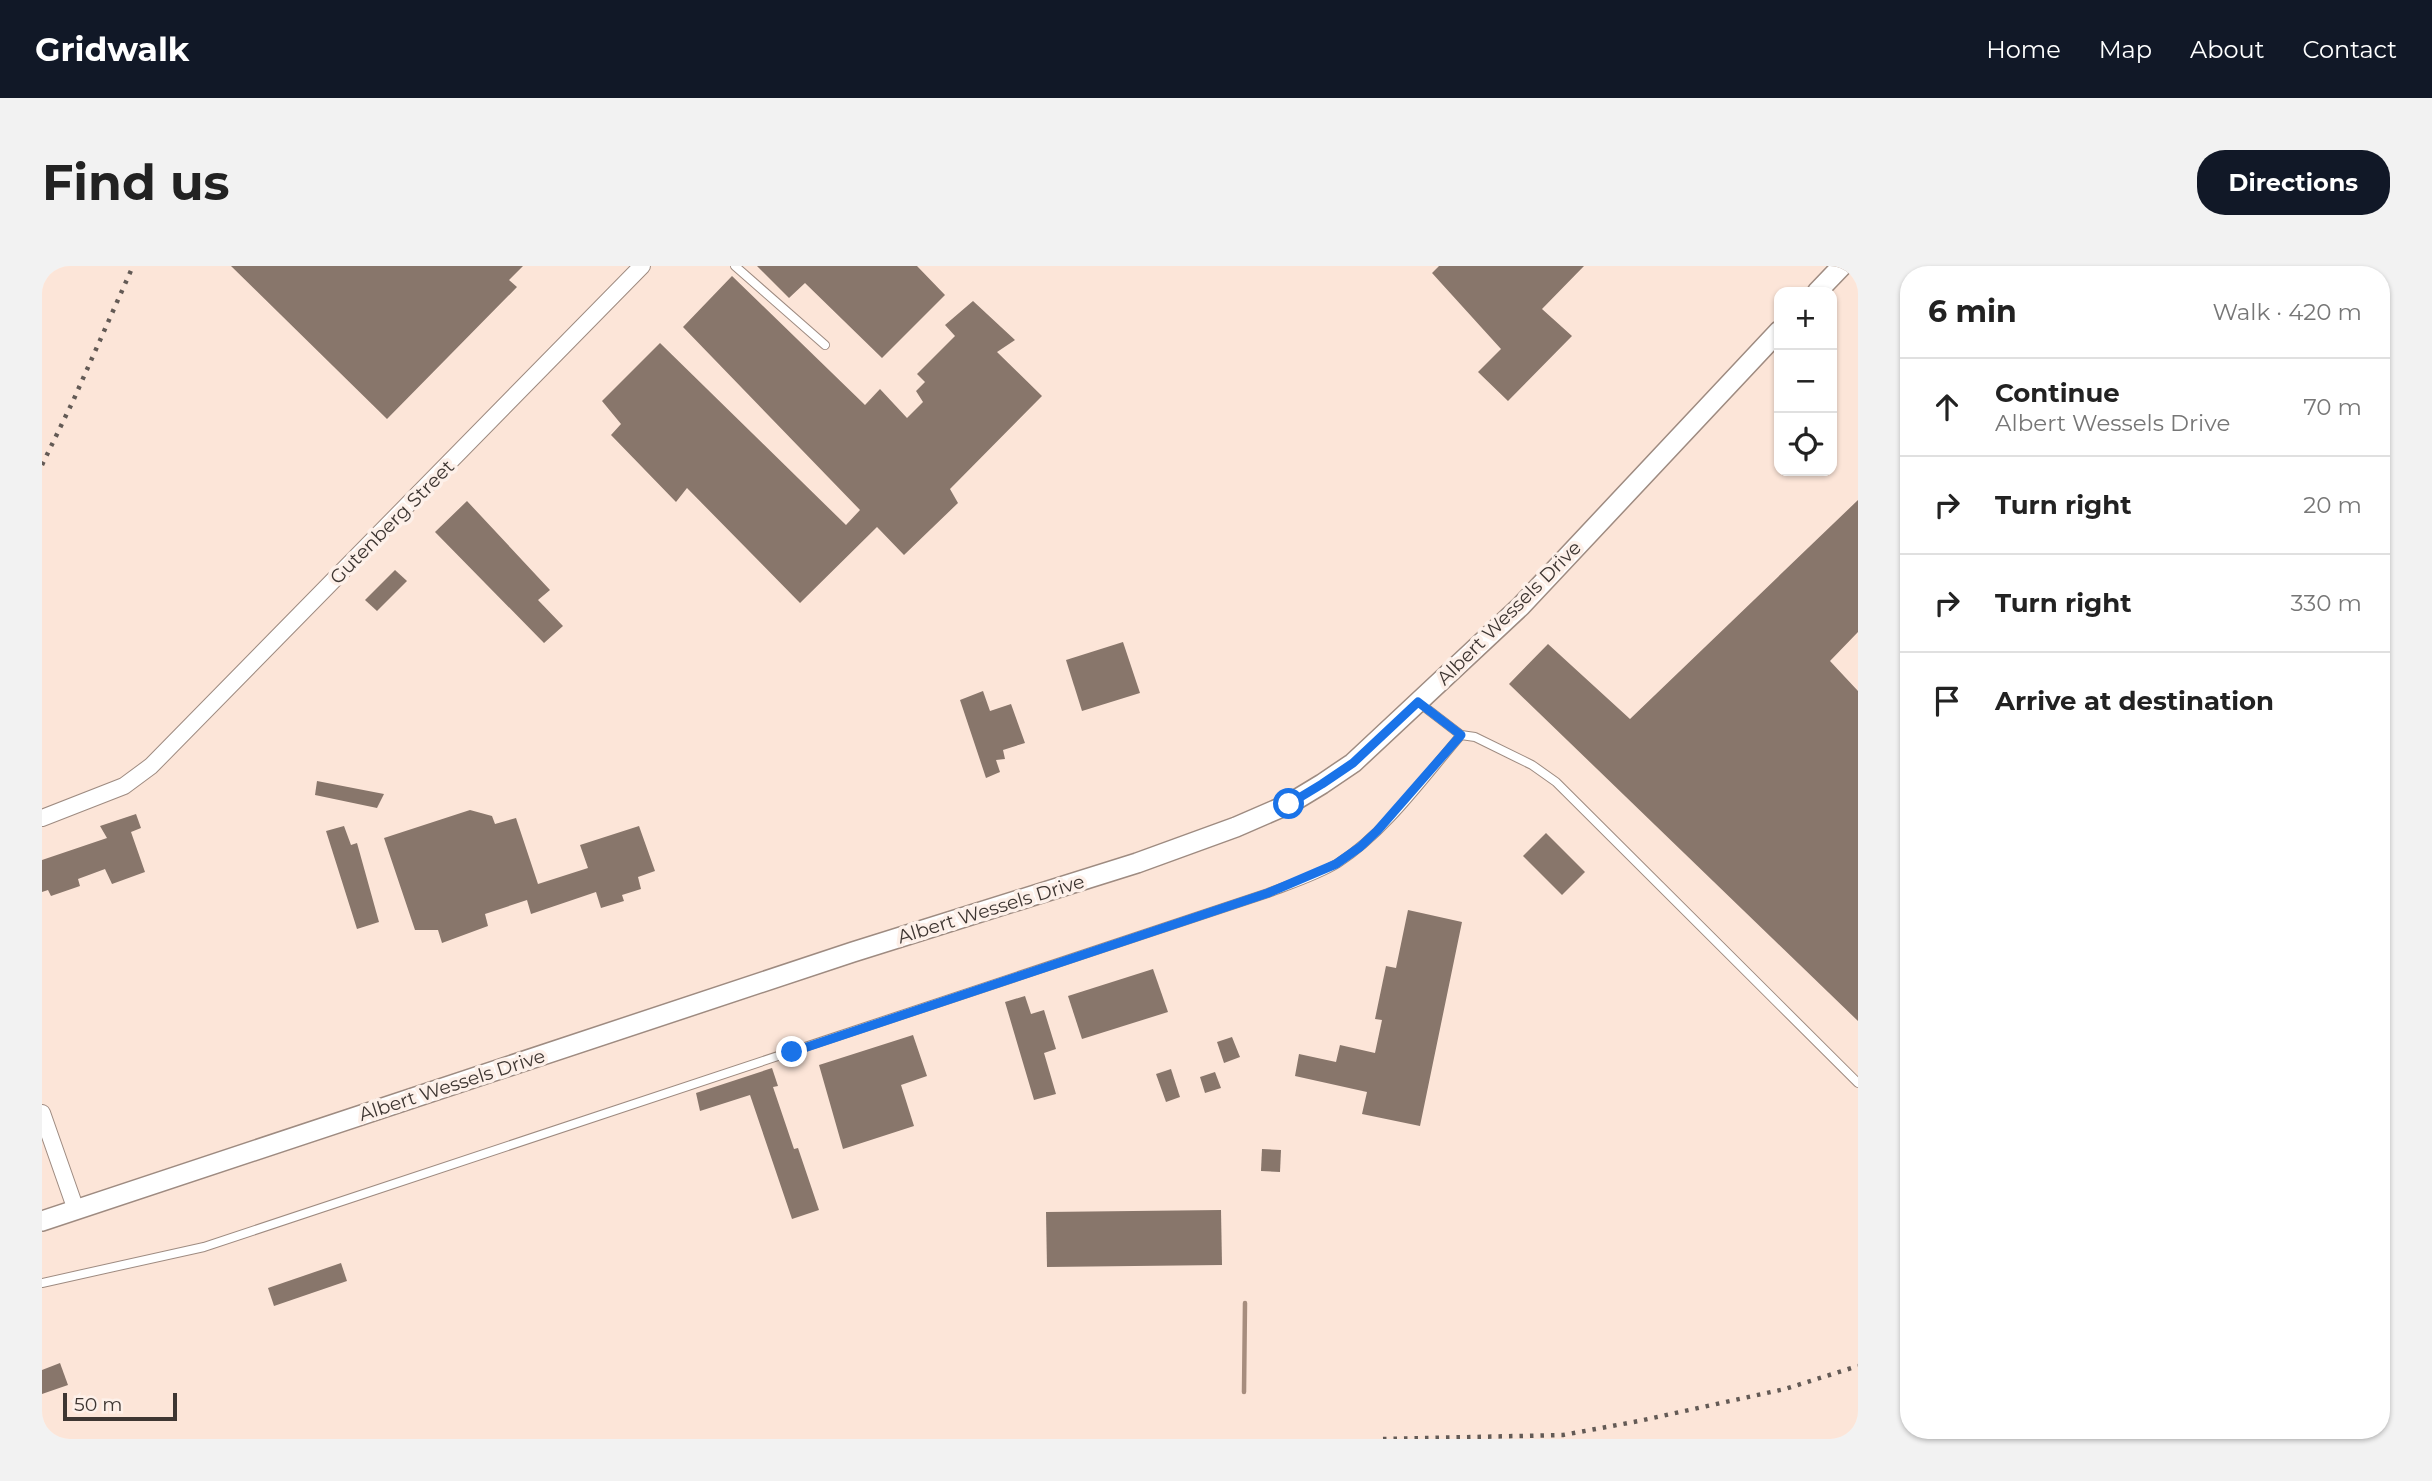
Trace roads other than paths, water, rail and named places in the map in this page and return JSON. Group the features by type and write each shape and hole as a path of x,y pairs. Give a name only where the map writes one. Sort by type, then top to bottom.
{"street":[{"name":"Gutenberg Street","path":"42,818 94,799 139,776 450,464 642,266"},
{"path":"1822,287 1842,266"},
{"name":"Albert Wessels Drive","path":"42,1221 853,952 1093,878 1236,827 1289,804 1353,763 1521,606 1774,336"},
{"path":"42,1113 76,1210"}],"lane":[{"path":"735,266 825,345"},
{"path":"1418,702 1461,735 1486,742 1532,765 1556,782 1858,1083"},
{"path":"42,1283 204,1247 1268,893 1336,864 1360,847 1461,735"}],"waterway":[{"path":"1244,1392 1245,1303"}],"railway":[{"path":"42,465 133,266"},
{"path":"1383,1439 1563,1435 1785,1389 1858,1366"}]}
